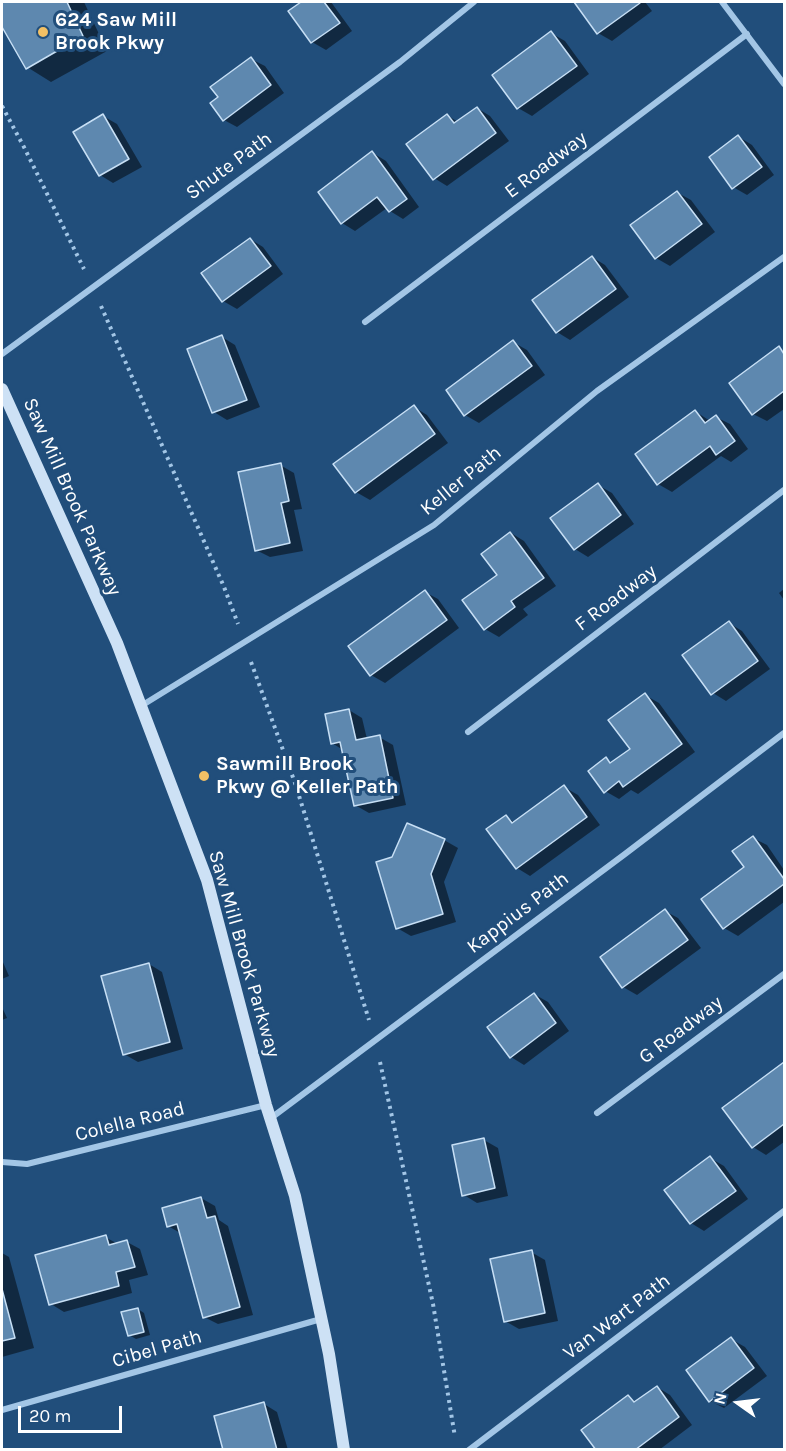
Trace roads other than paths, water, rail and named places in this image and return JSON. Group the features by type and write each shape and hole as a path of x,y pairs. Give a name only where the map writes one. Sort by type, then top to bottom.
{"street":[{"name":"Shute Path","path":"2,354 400,62 474,2"},
{"path":"722,2 784,84"},
{"name":"E Roadway","path":"365,322 747,34"},
{"name":"Keller Path","path":"141,706 434,525 597,391 784,257"},
{"name":"Saw Mill Brook Parkway","path":"2,389 117,643 207,880 266,1105 295,1196 329,1354 344,1449"},
{"name":"F Roadway","path":"468,732 784,490"},
{"name":"Kappius Path","path":"270,1119 784,733"},
{"name":"G Roadway","path":"597,1113 784,974"},
{"name":"Colella Road","path":"2,1162 27,1164 266,1105"},
{"name":"Van Wart Path","path":"469,1449 784,1211"},
{"name":"Cibel Path","path":"2,1410 321,1319"}],"place":[{"name":"624 Saw Mill Brook Pkwy","path":"43,32"},
{"name":"Sawmill Brook Pkwy @ Keller Path","path":"204,776"}]}
